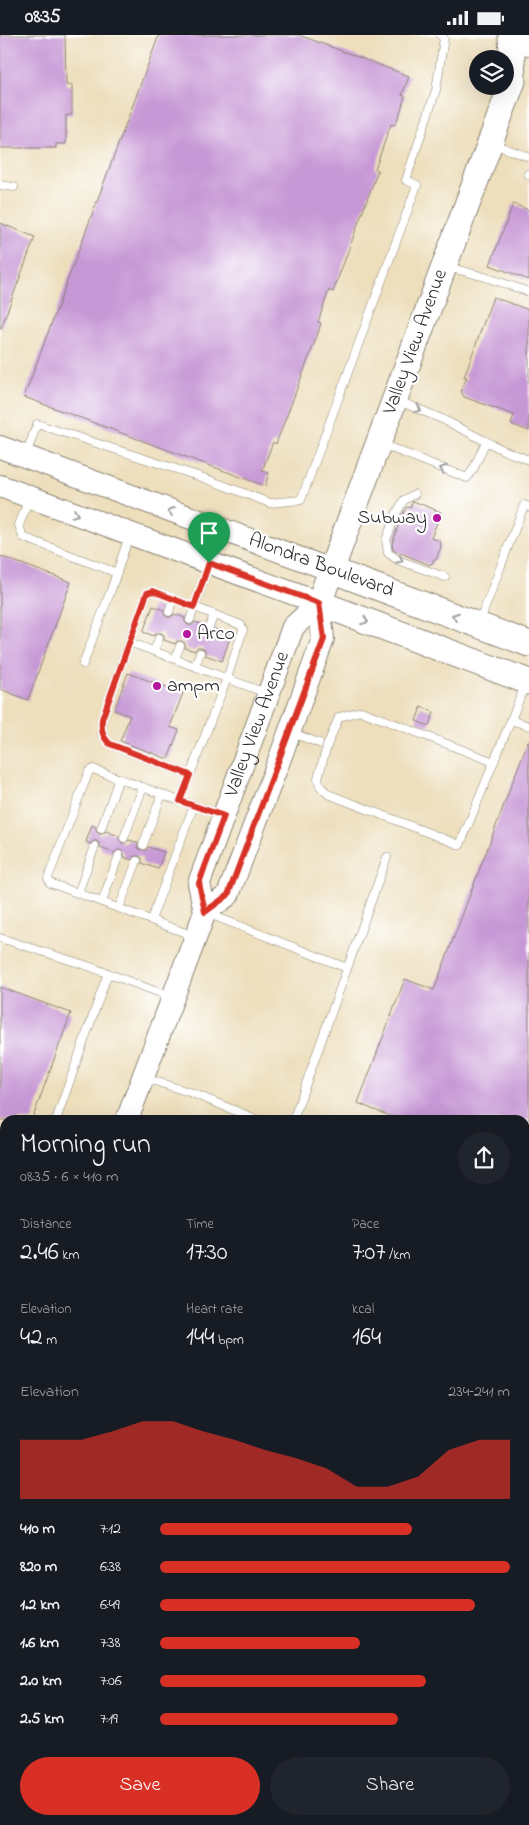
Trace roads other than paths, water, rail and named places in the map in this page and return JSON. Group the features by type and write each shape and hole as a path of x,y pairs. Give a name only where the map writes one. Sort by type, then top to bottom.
{"main road":[{"name":"Valley View Avenue","path":"319,603 324,639 228,895 205,912 199,883 293,627 319,603 490,143 521,75 511,35"},
{"path":"518,35 529,45"},
{"name":"Alondra Boulevard","path":"0,447 478,625 526,640"},
{"name":"Alondra Boulevard","path":"0,486 528,682"},
{"path":"130,1115 205,912"}],"lane":[{"path":"26,457 37,424 204,478 270,503 301,500 417,185 406,180 436,90 444,38 440,35"},
{"path":"490,143 529,157"},
{"path":"0,185 14,187"},
{"path":"444,265 529,291"},
{"path":"394,400 442,419 503,450 529,460"},
{"path":"378,443 467,477 474,468 486,441"},
{"path":"415,495 404,500 397,512 386,540 388,553 398,561 445,577"},
{"path":"29,497 19,525 23,537 117,573"},
{"path":"478,625 524,505 529,507"},
{"path":"83,664 130,534"},
{"path":"190,619 209,563"},
{"path":"180,801 190,775 227,678 243,631 241,625 153,591 147,593 129,642 102,719 102,735 110,744 190,775"},
{"path":"169,612 173,599"},
{"path":"209,627 214,615"},
{"path":"154,651 159,638"},
{"path":"129,642 269,693"},
{"path":"174,659 180,646"},
{"path":"195,666 200,653"},
{"path":"494,762 361,711 339,717 327,746 318,778 320,787 328,794 460,845 528,682"},
{"path":"511,720 529,726"},
{"path":"295,734 318,743"},
{"path":"196,937 50,883 48,878 89,771 93,769 224,816"},
{"path":"101,829 119,779"},
{"path":"124,838 143,787"},
{"path":"143,845 162,794"},
{"path":"151,920 194,805"},
{"path":"78,893 95,846"},
{"path":"102,902 118,855"},
{"path":"295,1115 387,857"},
{"path":"119,908 137,861"},
{"path":"205,912 347,968"},
{"path":"0,938 108,973 173,998"},
{"path":"58,1115 108,973"},
{"path":"144,1077 192,1093 246,1115"}],"place":[{"name":"Subway","path":"437,518"},
{"name":"Arco","path":"187,634"},
{"name":"ampm","path":"157,686"}]}
